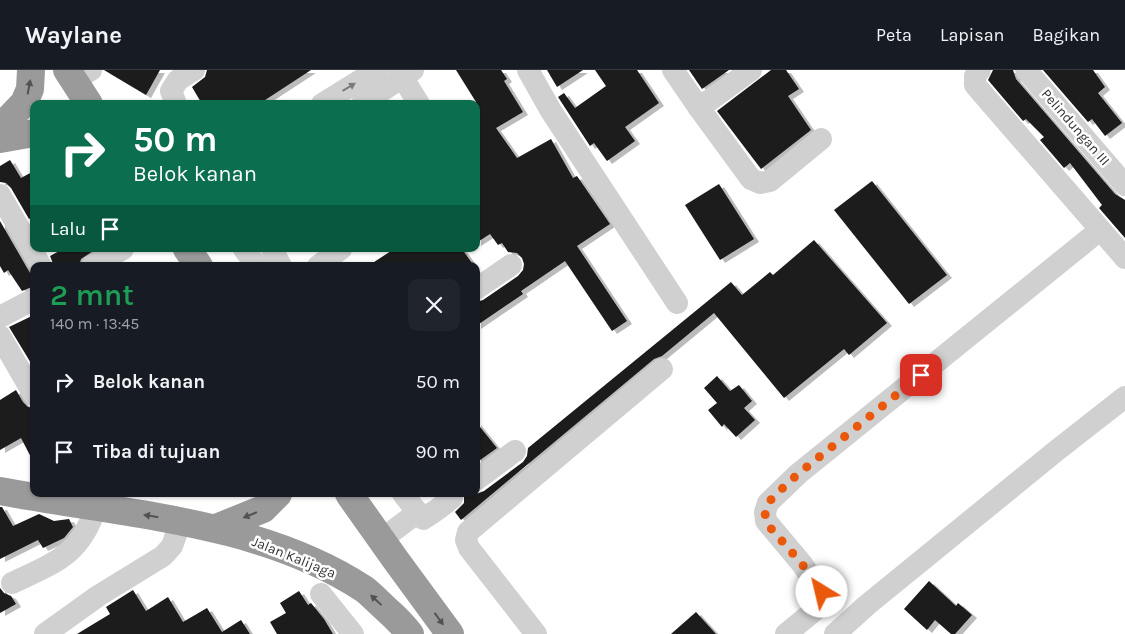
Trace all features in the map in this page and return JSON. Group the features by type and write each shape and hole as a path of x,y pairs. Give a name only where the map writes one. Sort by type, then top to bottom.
{"highway":[{"path":"0,128 24,104 30,89 31,70"},
{"path":"78,73 88,100"},
{"path":"0,139 30,134"},
{"name":"Jalan Kalijaga","path":"4,486 30,492"},
{"name":"Jalan Kalijaga","path":"52,497 96,507 216,528 287,552 329,569 366,590 410,634"},
{"path":"216,528 263,509 275,497"},
{"path":"351,497 450,634"}],"street":[{"path":"174,100 171,91 178,80 194,70"},
{"path":"328,100 377,70"},
{"path":"528,70 551,111 677,303"},
{"path":"673,70 698,108 751,179 760,183 770,181 821,139"},
{"path":"698,108 751,70"},
{"path":"980,70 975,76 975,85 1125,258"},
{"name":"Pelindungan III","path":"1026,70 1125,185"},
{"path":"367,100 404,72 417,100"},
{"path":"0,195 30,247"},
{"path":"786,634 820,606 823,595 802,564 768,525 765,512 768,503 798,474 1090,238"},
{"path":"99,262 118,252"},
{"path":"246,252 254,262"},
{"path":"323,262 337,252"},
{"path":"480,286 511,265"},
{"path":"0,318 30,301"},
{"path":"0,336 30,388"},
{"path":"536,634 468,548 466,540 468,532 662,369"},
{"path":"835,634 867,605 1125,397"},
{"path":"480,477 515,451"},
{"path":"381,540 436,507 411,497"},
{"path":"12,583 60,560 78,545 91,523 96,507"},
{"path":"45,634 98,596 163,556 172,546 181,521"},
{"path":"321,594 353,634"}],"building":[{"path":"104,70 160,70 146,95"},
{"path":"207,70 311,70 265,100 200,100 192,87 205,77"},
{"path":"456,70 501,70 507,79 504,81 523,112 496,128 517,158 551,139 573,178 577,176 610,224 577,246 627,321 612,331 565,261 521,291 523,294 480,323 480,301 518,276 523,270 524,264 522,258 517,253 508,252 502,243 498,245 490,234 480,240 480,100 475,100"},
{"path":"547,70 583,70 557,87"},
{"path":"595,70 637,70 659,103 625,127 635,141 607,161 594,143 590,146 558,97 564,93 575,108 606,86"},
{"path":"689,70 729,70 702,89"},
{"path":"771,70 786,70 799,89 788,96 811,130 761,169 717,111"},
{"path":"993,70 1013,70 1016,79 1115,194 1125,200 1125,238 1099,208 1102,205 1070,163 1064,168 1040,140 1044,137 1026,119 1023,121 988,80"},
{"path":"1043,70 1093,70 1105,87 1098,93 1122,123 1105,136 1092,119 1088,122"},
{"path":"10,160 21,178 30,173 29,219 11,188 6,183 0,182 0,166"},
{"path":"872,181 947,275 909,304 834,210"},
{"path":"719,184 754,239 720,260 685,205"},
{"path":"0,221 30,273 30,288 22,291 8,270 4,273 0,266"},
{"path":"814,240 887,323 849,355 844,349 784,398 714,313 662,356 654,359 461,520 455,512 464,503 464,497 480,497 480,492 523,462 527,456 528,448 731,282 742,295 770,272 773,275"},
{"path":"57,252 92,252 81,259 80,262 52,262 50,256"},
{"path":"389,252 464,252 471,262 374,262"},
{"path":"30,317 30,361 9,327"},
{"path":"717,376 730,391 739,385 752,401 744,408 755,420 736,437 724,424 722,427 708,410 717,403 704,388"},
{"path":"16,390 23,402 30,407 30,455 21,438 0,450 0,400"},
{"path":"480,427 497,448 480,460"},
{"path":"0,507 2,507 13,526 39,514 54,521 69,519 73,527 64,538 43,548 38,540 0,559"},
{"path":"929,581 956,606 958,603 972,615 955,634 951,634 935,620 927,630 904,609"},
{"path":"0,588 4,593 11,596 16,604 0,613"},
{"path":"133,590 146,611 168,597 183,622 207,608 222,632 241,620 250,634 77,634 110,614 106,607"},
{"path":"299,591 308,605 311,603 324,619 333,634 277,634 270,622 286,613 280,603"},
{"path":"696,612 716,634 671,634"}],"route":[{"path":"822,592 802,564 768,525 765,516 768,503 798,474 921,375"}]}
